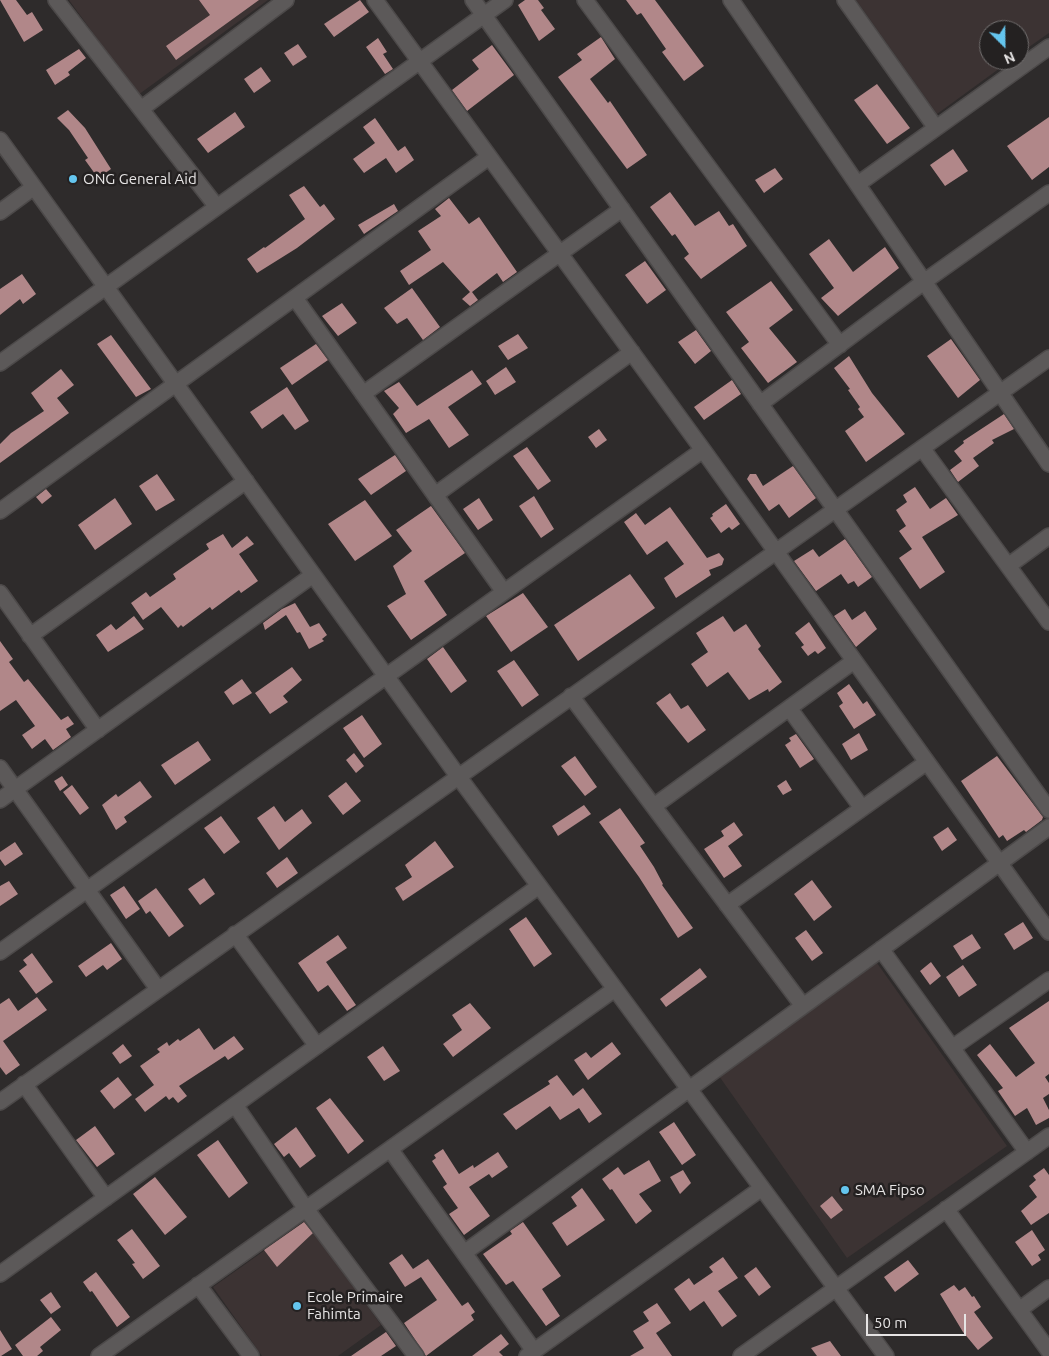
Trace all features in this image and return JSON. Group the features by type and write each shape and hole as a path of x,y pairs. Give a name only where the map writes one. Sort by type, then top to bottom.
{"street":[{"path":"56,0 217,207"},
{"path":"141,109 286,0"},
{"path":"375,0 704,450 1049,932"},
{"path":"473,0 1049,810"},
{"path":"0,363 505,0"},
{"path":"585,0 840,345"},
{"path":"846,0 936,128"},
{"path":"734,1 1049,464"},
{"path":"858,184 1049,47"},
{"path":"0,140 458,776 886,1356"},
{"path":"0,511 489,157"},
{"path":"0,212 34,187"},
{"path":"760,404 925,281 1049,193"},
{"path":"363,394 622,209"},
{"path":"295,298 504,592"},
{"path":"435,494 632,352"},
{"path":"0,1102 1049,358"},
{"path":"922,448 1049,622"},
{"path":"0,952 704,450"},
{"path":"30,636 246,481"},
{"path":"1008,566 1049,536"},
{"path":"0,800 313,575"},
{"path":"0,593 98,730"},
{"path":"654,806 854,660"},
{"path":"571,696 803,1006"},
{"path":"789,708 862,808"},
{"path":"728,905 927,762"},
{"path":"0,768 158,989"},
{"path":"464,1252 1049,827"},
{"path":"0,1274 540,886"},
{"path":"235,934 317,1046"},
{"path":"881,949 1027,1152"},
{"path":"952,1048 1049,980"},
{"path":"100,1356 198,1284 615,988"},
{"path":"24,1084 106,1198"},
{"path":"234,1105 306,1209 416,1356"},
{"path":"741,1356 1049,1136"},
{"path":"390,1149 464,1252 531,1354 762,1188"},
{"path":"946,1209 1049,1351"},
{"path":"198,1284 251,1356"},
{"path":"1019,1310 1049,1288"}],"shaded area":[{"path":"69,0 268,0 138,95"},
{"path":"856,0 1049,0 1049,33 1029,47 1029,20 979,20 979,70 997,70 937,114"},
{"path":"877,963 1007,1146 847,1258 719,1076"},
{"name":"Ecole Primaire Fahimta","path":"306,1221 381,1325 338,1356 262,1356 213,1287"}],"building":[{"path":"0,0 16,0 27,15 32,12 43,30 24,42"},
{"path":"199,0 259,0 176,60 166,46 210,15"},
{"path":"360,0 369,12 334,37 324,24"},
{"path":"525,0 538,0 544,8 541,10 555,29 539,41 518,5"},
{"path":"626,0 655,0 704,66 684,81 662,52 666,49 641,13 637,15"},
{"path":"601,37 615,59 590,79 608,103 610,101 647,155 627,169 558,77 582,60 577,54"},
{"path":"378,38 387,52 383,54 393,69 385,74 366,47"},
{"path":"298,44 307,57 293,66 284,53"},
{"path":"492,45 514,75 467,111 452,90 479,69 472,60"},
{"path":"79,49 86,58 68,72 70,75 55,85 46,70"},
{"path":"261,67 271,81 254,93 244,79"},
{"path":"877,84 910,128 887,144 854,100"},
{"path":"68,110 85,128 111,169 98,178 85,160 88,158 69,130 57,118"},
{"path":"235,112 245,127 208,153 197,139"},
{"path":"1049,117 1049,167 1032,180 1007,146"},
{"path":"375,118 398,151 405,146 414,160 396,173 386,158 364,173 353,159 375,143 363,127"},
{"path":"953,149 968,171 945,186 930,165"},
{"path":"775,168 783,179 764,193 755,180"},
{"path":"304,186 320,207 324,204 335,219 297,248 257,273 247,259 305,219 289,195"},
{"path":"670,192 695,226 719,211 729,226 733,224 747,246 701,279 684,258 689,254 675,234 672,236 650,207"},
{"path":"449,198 469,224 479,217 517,272 503,282 497,273 472,292 478,300 470,306 462,299 470,292 443,262 409,285 400,271 431,250 418,231 441,216 435,209"},
{"path":"394,204 398,211 364,234 358,225"},
{"path":"829,239 853,272 885,247 899,268 838,316 821,298 834,288 809,254"},
{"path":"645,261 666,290 647,304 625,275"},
{"path":"22,274 36,294 23,304 20,299 0,315 0,289"},
{"path":"771,281 793,310 769,328 797,362 768,383 741,348 749,342 726,312"},
{"path":"412,288 440,327 423,340 407,318 397,324 384,308"},
{"path":"342,303 357,323 338,336 322,316"},
{"path":"696,330 711,351 695,364 678,342"},
{"path":"518,334 528,348 508,360 498,346"},
{"path":"111,335 151,389 136,397 97,344"},
{"path":"951,339 980,380 958,398 927,356"},
{"path":"316,344 328,360 292,385 280,368"},
{"path":"849,356 872,393 905,434 866,462 845,431 864,417 858,409 860,407 848,390 850,389 834,368"},
{"path":"506,367 516,382 495,395 486,381"},
{"path":"61,369 74,385 57,398 69,413 0,463 0,444 11,433 44,411 31,393"},
{"path":"472,370 482,384 448,407 469,435 449,448 429,419 406,433 393,414 399,408 384,391 399,382 417,406"},
{"path":"732,380 741,394 704,420 694,407"},
{"path":"287,387 309,421 295,430 283,414 262,429 250,412"},
{"path":"1004,414 1014,429 992,440 994,443 973,458 979,466 958,482 950,470 962,461 954,451 964,443 963,441"},
{"path":"599,429 607,440 596,448 588,437"},
{"path":"527,447 551,481 538,490 513,456"},
{"path":"395,455 406,471 371,495 358,479"},
{"path":"793,466 816,498 789,518 779,504 769,511 747,479 750,474 756,474 763,486"},
{"path":"157,474 175,500 156,511 139,486"},
{"path":"915,487 930,509 946,498 958,515 922,537 945,572 920,589 899,558 912,549 899,531 906,526 896,510 907,502 903,495"},
{"path":"46,489 52,496 42,504 36,497"},
{"path":"534,496 554,529 541,538 519,506"},
{"path":"115,498 132,524 95,550 78,525"},
{"path":"479,498 493,520 478,530 463,509"},
{"path":"365,500 392,536 355,561 328,524"},
{"path":"726,504 740,524 732,530 729,527 721,533 710,518 713,516 712,514"},
{"path":"431,506 465,553 424,581 447,615 411,640 387,606 406,594 393,566 412,551 396,530"},
{"path":"670,507 707,558 719,553 724,559 722,565 709,570 711,575 676,598 664,578 684,564 667,541 647,555 624,522 636,513 645,525"},
{"path":"223,534 232,548 247,536 254,544 239,554 258,581 241,593 239,590 212,610 210,607 183,627 181,625 178,628 161,607 143,620 131,603 146,592 150,597 176,579 173,574 209,549 206,544"},
{"path":"845,539 872,577 858,587 854,581 848,584 841,574 816,591 794,561 813,549 819,557"},
{"path":"630,574 655,608 578,661 554,625"},
{"path":"523,593 548,627 511,652 486,616"},
{"path":"295,603 310,627 319,623 327,635 322,639 324,641 309,649 300,632 297,633 286,615 265,630 263,623 282,609"},
{"path":"845,609 852,620 865,611 877,629 856,647 834,616"},
{"path":"134,616 144,629 108,652 96,635 111,624 116,630"},
{"path":"723,616 734,632 746,624 761,646 758,649 782,682 769,692 768,689 749,700 728,672 707,687 691,664 708,652 696,633"},
{"path":"809,622 826,648 818,654 815,651 808,656 801,647 804,645 795,633"},
{"path":"0,641 13,659 9,662 24,682 28,679 61,720 68,716 74,724 66,729 71,737 53,750 45,739 32,749 22,735 35,726 16,700 0,711"},
{"path":"443,647 467,681 451,693 427,659"},
{"path":"514,660 539,695 522,707 497,671"},
{"path":"292,667 302,680 283,696 288,702 270,714 255,693"},
{"path":"242,679 252,693 233,705 224,692"},
{"path":"849,684 863,704 867,701 876,715 854,729 839,706 843,703 837,693"},
{"path":"670,693 681,709 688,705 706,730 688,743 656,703"},
{"path":"362,715 382,744 364,758 343,728"},
{"path":"859,733 868,750 851,760 842,744"},
{"path":"796,734 814,759 800,768 785,745 791,741 789,738"},
{"path":"198,741 211,760 175,785 161,765"},
{"path":"354,753 364,766 356,773 346,760"},
{"path":"575,756 597,787 585,796 561,766"},
{"path":"997,756 1043,817 1042,820 1026,832 1024,830 1007,841 1003,835 999,838 961,781"},
{"path":"62,776 68,785 60,791 54,781"},
{"path":"786,780 792,790 783,795 777,786"},
{"path":"140,781 152,797 124,817 127,822 116,830 102,805 116,794 118,797"},
{"path":"346,782 361,801 343,815 328,796"},
{"path":"72,785 89,808 80,815 63,792"},
{"path":"584,805 591,814 558,836 552,826"},
{"path":"274,806 285,822 302,809 312,823 279,850 257,818"},
{"path":"620,808 645,843 640,846 654,867 662,885 693,928 678,938 639,877 599,822"},
{"path":"221,816 240,842 224,854 204,828"},
{"path":"734,822 743,835 728,846 742,866 724,878 704,849 724,836 721,831"},
{"path":"948,827 957,840 942,851 933,837"},
{"path":"435,841 454,867 403,901 395,888 412,877 405,865"},
{"path":"15,842 23,854 5,866 0,859 0,852"},
{"path":"287,857 298,873 277,888 266,873"},
{"path":"204,878 215,894 200,905 188,889"},
{"path":"812,880 832,907 814,921 794,894"},
{"path":"9,881 18,894 0,906 0,886"},
{"path":"124,886 140,909 126,919 110,895"},
{"path":"156,888 184,926 169,937 150,911 146,914 138,901"},
{"path":"526,917 552,954 534,967 509,929"},
{"path":"1023,922 1033,938 1014,950 1004,934"},
{"path":"806,930 823,953 812,961 795,938"},
{"path":"972,934 981,948 962,960 953,946"},
{"path":"338,935 347,948 326,962 356,1005 347,1011 328,985 318,992 298,963"},
{"path":"111,943 122,959 107,970 103,965 86,977 78,966"},
{"path":"32,953 53,982 36,994 19,971 27,965 23,960"},
{"path":"931,962 941,976 930,985 920,971"},
{"path":"963,965 977,985 959,997 946,977"},
{"path":"700,968 707,977 666,1007 660,999"},
{"path":"37,997 47,1010 3,1041 20,1065 6,1075 0,1067 0,1004 9,998 18,1011"},
{"path":"1049,1001 1049,1074 1045,1077 1049,1083 1049,1094 1043,1098 1049,1110 1049,1118 1036,1125 1027,1108 1015,1116 998,1091 1003,1088 977,1055 990,1044 1016,1077 1035,1063 1009,1028"},
{"path":"470,1003 491,1028 453,1057 443,1044 462,1030 452,1015"},
{"path":"199,1028 214,1050 234,1036 244,1049 228,1060 225,1056 179,1086 187,1096 178,1103 173,1097 169,1100 166,1096 145,1112 135,1099 154,1085 140,1066 160,1052 157,1049 167,1042 169,1046"},
{"path":"612,1042 621,1054 588,1080 574,1060 586,1052 591,1058"},
{"path":"123,1044 132,1056 120,1064 112,1053"},
{"path":"383,1046 400,1071 384,1081 367,1057"},
{"path":"557,1075 573,1096 583,1088 602,1114 589,1123 579,1108 560,1120 550,1106 516,1130 503,1114 550,1084 548,1081"},
{"path":"118,1077 132,1095 114,1109 100,1091"},
{"path":"330,1098 364,1141 348,1154 316,1108"},
{"path":"674,1122 696,1155 682,1165 659,1132"},
{"path":"95,1126 115,1154 97,1167 76,1140"},
{"path":"296,1127 316,1156 300,1168 289,1153 284,1157 274,1144"},
{"path":"218,1140 248,1183 229,1198 197,1155"},
{"path":"443,1149 459,1174 473,1165 474,1168 498,1152 508,1167 492,1178 489,1174 469,1187 490,1216 464,1235 449,1214 458,1208 443,1187 447,1184 432,1161 436,1158 434,1155"},
{"path":"649,1160 661,1181 639,1194 652,1211 636,1224 612,1189 610,1190 602,1179 618,1167 624,1175"},
{"path":"1044,1168 1049,1175 1049,1213 1031,1225 1021,1211 1037,1197 1029,1186 1036,1180 1033,1176"},
{"path":"683,1170 691,1183 680,1194 670,1177"},
{"path":"155,1177 187,1217 165,1235 133,1194"},
{"path":"582,1188 605,1220 567,1246 552,1223 577,1206 571,1197"},
{"path":"832,1196 843,1210 831,1219 820,1206"},
{"path":"304,1222 313,1233 277,1267 264,1250"},
{"path":"523,1222 561,1276 542,1289 560,1316 546,1326 513,1281 506,1285 483,1254 512,1234 510,1231"},
{"path":"132,1229 160,1266 143,1279 132,1264 135,1263 117,1240"},
{"path":"1032,1230 1045,1250 1038,1255 1041,1260 1032,1266 1015,1242"},
{"path":"402,1254 413,1269 428,1259 462,1306 468,1302 475,1312 471,1315 474,1320 426,1356 404,1323 437,1300 421,1277 405,1287 389,1263"},
{"path":"723,1257 738,1278 718,1291 737,1316 722,1327 704,1301 690,1311 674,1289 689,1278 694,1285 713,1272 709,1267"},
{"path":"908,1260 919,1274 895,1292 884,1277"},
{"path":"756,1267 771,1287 759,1296 744,1276"},
{"path":"96,1272 130,1317 117,1327 92,1291 90,1292 83,1282"},
{"path":"954,1285 959,1291 965,1287 972,1297 974,1296 981,1307 974,1312 993,1338 978,1350 963,1332 940,1294"},
{"path":"51,1292 61,1307 51,1314 40,1300"},
{"path":"657,1303 671,1323 656,1333 672,1356 630,1356 644,1348 633,1331 649,1321 643,1312"},
{"path":"51,1317 61,1330 40,1347 43,1351 37,1356 23,1356 15,1345"},
{"path":"0,1330 12,1349 1,1356 0,1356"},
{"path":"386,1332 396,1346 381,1356 351,1356"},
{"path":"501,1334 509,1344 499,1352 503,1356 472,1356"},
{"path":"830,1341 841,1356 817,1356 811,1348"}],"place":[{"name":"ONG General Aid","path":"73,179"},
{"name":"SMA Fipso","path":"845,1190"},
{"name":"Ecole Primaire Fahimta","path":"297,1306"}]}
